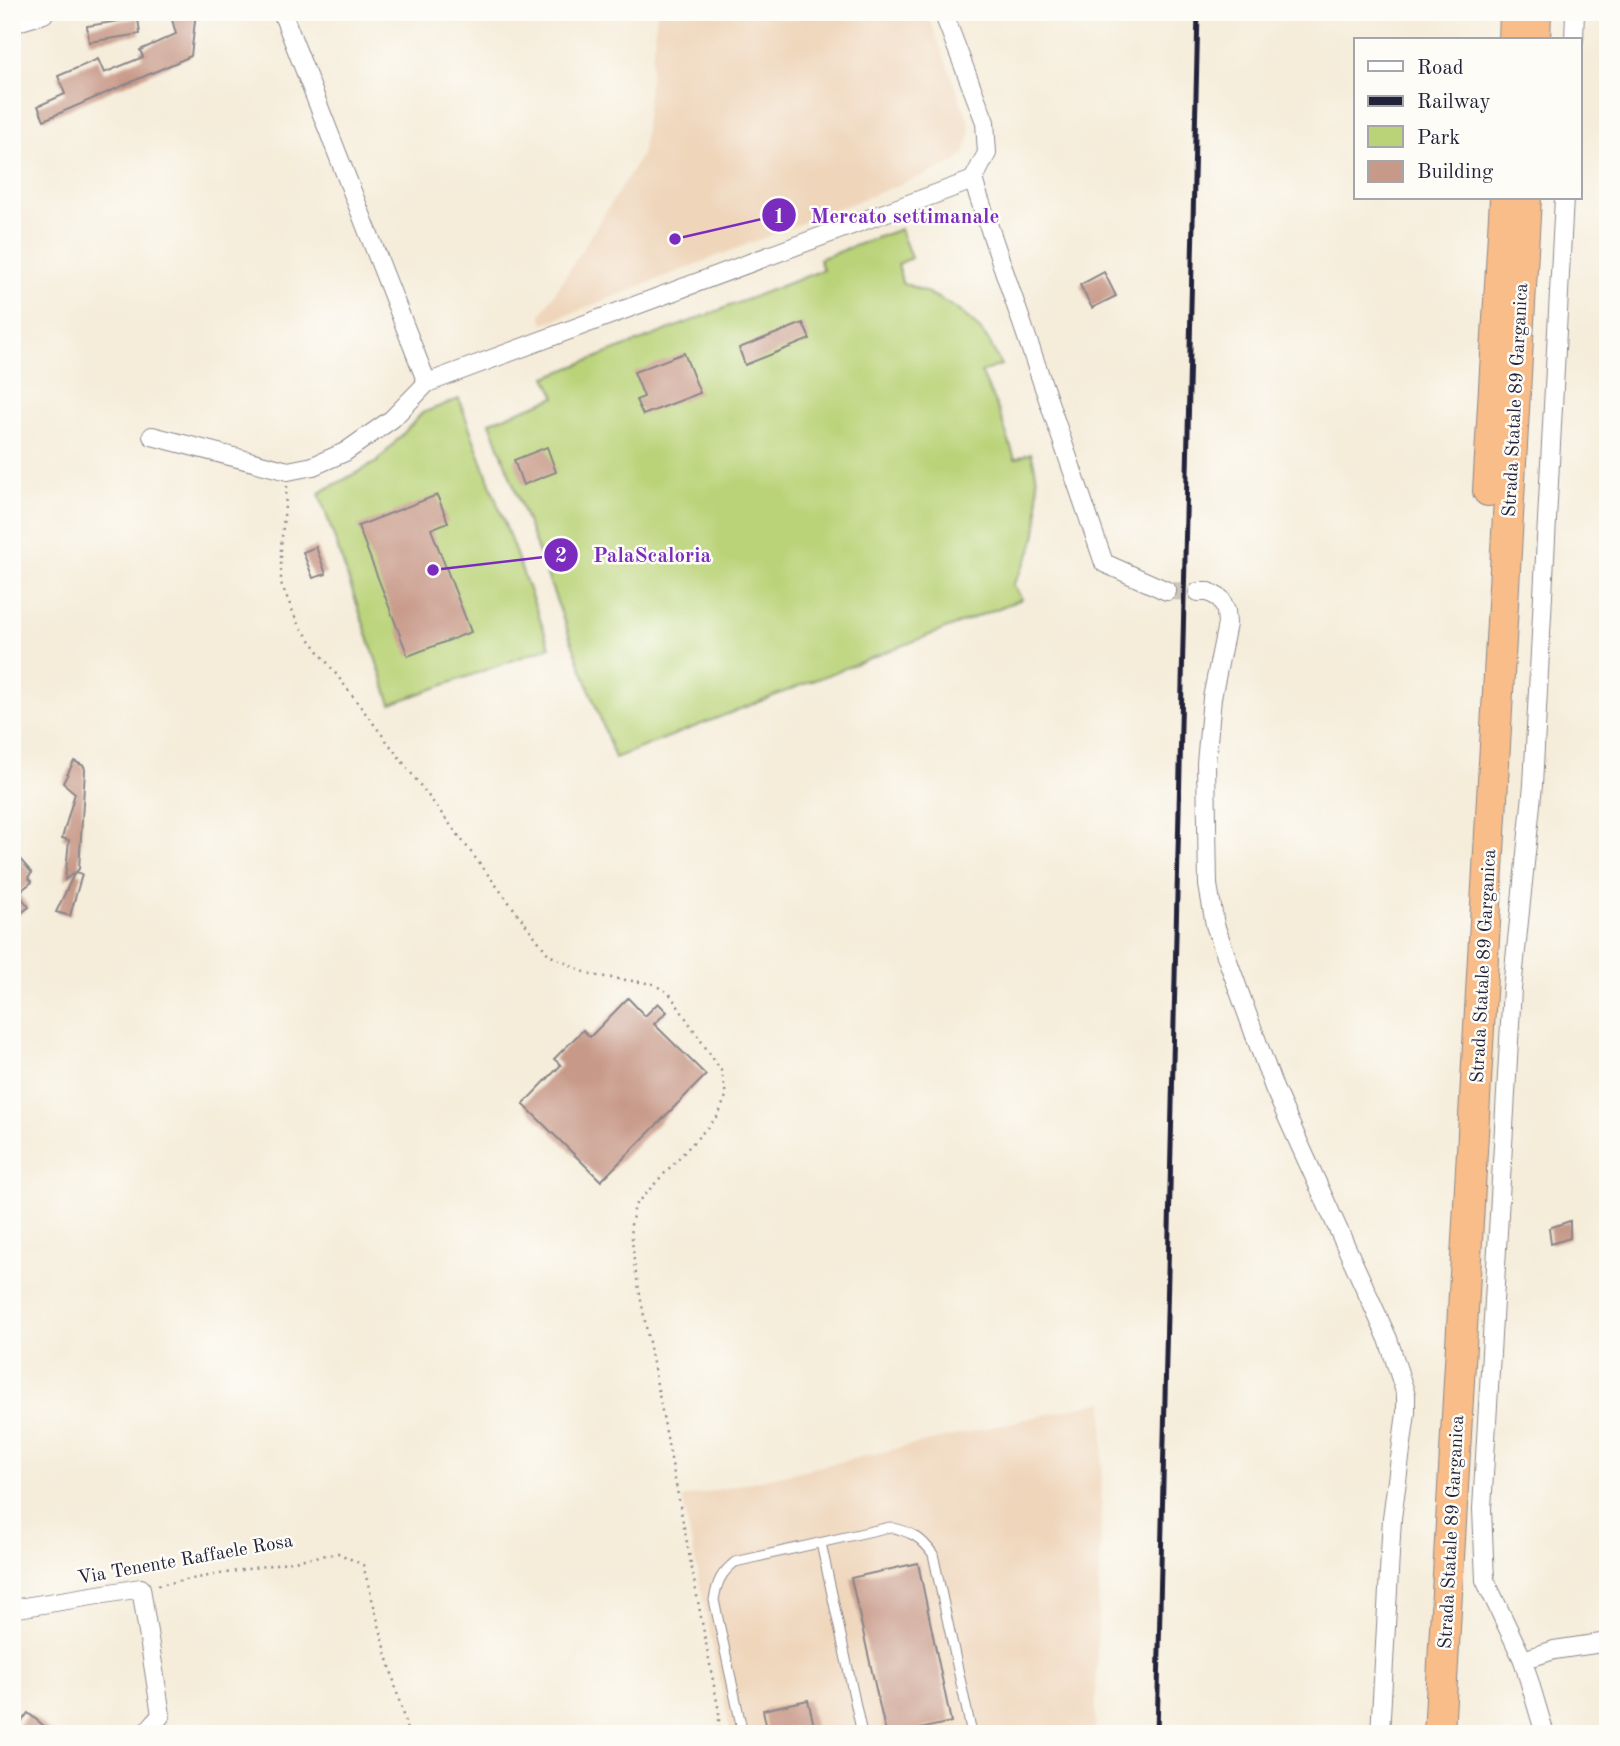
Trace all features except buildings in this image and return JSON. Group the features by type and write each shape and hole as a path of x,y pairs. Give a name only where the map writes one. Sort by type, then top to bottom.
{"highway":[{"path":"1514,38 1515,12"},
{"path":"1535,38 1536,12"},
{"name":"Strada Statale 89 Garganica","path":"1419,1734 1505,200"},
{"name":"Strada Statale 89 Garganica","path":"1439,1734 1526,200"},
{"path":"1449,1570 1460,1734"}],"street":[{"path":"12,21 43,12"},
{"path":"282,12 427,383"},
{"path":"152,436 288,471 313,467 345,452 392,419 427,383 973,180 987,153 985,122 943,12"},
{"path":"1574,38 1575,12"},
{"path":"973,180 1104,564 1167,592"},
{"path":"1545,1734 1523,1660 1485,1580 1482,1509 1512,989 1533,785 1564,200"},
{"path":"1198,592 1209,592 1221,599 1227,624 1212,698 1206,763 1208,885 1215,925 1274,1088 1388,1339 1406,1395 1392,1518 1380,1734"},
{"path":"141,1588 161,1714 145,1734"},
{"name":"Via Tenente Raffaele Rosa","path":"12,1609 141,1588"},
{"path":"1523,1660 1554,1650 1608,1642"}],"lane":[{"path":"743,1734 714,1600 722,1573 735,1562 890,1527 909,1531 923,1540 933,1554 972,1734"},
{"path":"821,1543 862,1734"}],"path":[{"path":"288,471 281,546 281,583 298,624 549,955 591,975 653,984 669,993 722,1072 726,1096 718,1116 635,1205 631,1225 634,1263 719,1712 719,1734"},
{"name":"Via Tenente Raffaele Rosa","path":"141,1588 338,1553 363,1565 408,1734"}],"shaded area":[{"path":"657,12 927,12 969,122 970,134 965,152 957,162 544,324 541,315 642,154"},
{"path":"1104,1401 1095,1734 731,1734 682,1498"}],"green space":[{"path":"900,229 911,258 898,264 902,283 926,292 961,312 988,340 1001,365 981,372 999,412 1015,459 1031,453 1036,476 1038,516 1031,551 1013,585 1022,599 615,758 490,422 556,397 546,377 823,270 819,259"},
{"path":"459,399 550,647 391,704 319,493 377,462 422,413"}],"tunnel":[{"path":"1167,591 1198,592"}],"railway":[{"path":"1157,1734 1198,12"}],"place":[{"name":"Mercato settimanale","path":"675,239"},
{"name":"PalaScaloria","path":"433,570"}]}
